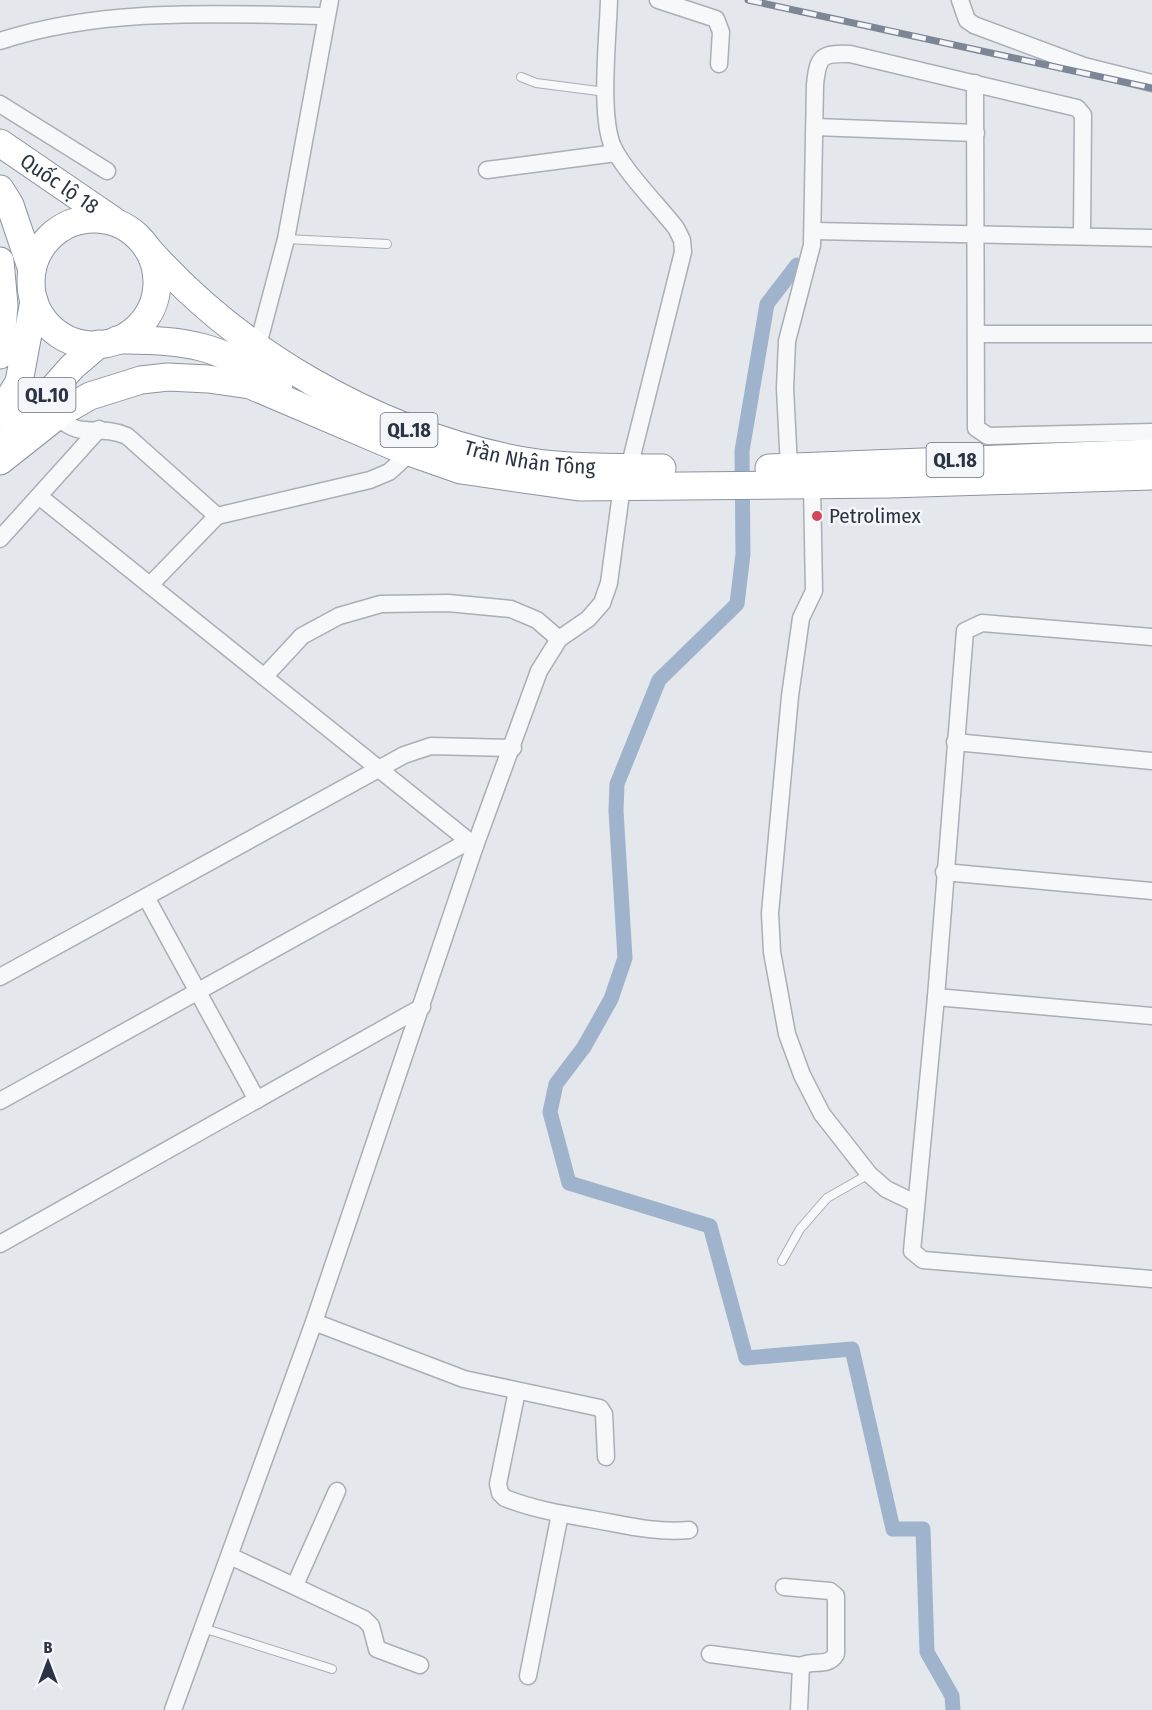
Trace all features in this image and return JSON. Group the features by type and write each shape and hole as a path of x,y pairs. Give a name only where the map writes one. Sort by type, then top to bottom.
{"highway":[{"name":"Quốc lộ 18","path":"0,142 120,225"},
{"name":"Quốc lộ 18","path":"0,189 10,205 32,270"},
{"path":"93,219 120,225 136,234 147,248 155,265 157,283 154,301 146,317 133,331 108,342 82,343 59,333 41,316 34,301 31,286 32,270 44,244 65,226 93,219"},
{"name":"Trần Nhân Tông","path":"147,248 197,300 222,321 329,392 410,430 509,458 625,477 757,477"},
{"path":"0,261 4,305 0,355"},
{"name":"QL.10","path":"0,414 19,382 34,301"},
{"name":"Trần Nhân Tông","path":"108,342 162,339 209,347 241,360 346,426"},
{"name":"QL.10","path":"0,450 72,367 108,342"},
{"name":"Trần Nhân Tông","path":"0,460 57,416 90,396 141,380 208,379 250,385 410,453 461,470 579,487 625,477"},
{"name":"QL.18","path":"757,477 789,467 1152,453"},
{"name":"QL.18","path":"757,477 812,485 1152,476"}],"street":[{"path":"173,1710 314,1322 422,1007 472,843 513,748 539,671 559,639 588,620 602,603 609,583 625,477 683,252 682,240 676,228 616,153 608,126 606,92 609,0"},
{"path":"658,0 716,20 721,32 719,64"},
{"path":"960,0 967,20 974,25 1084,66 1152,83"},
{"path":"0,40 37,28 118,18 328,8 286,239 258,345"},
{"path":"789,467 785,388 787,341 814,231 817,67 821,58 831,53 850,54 1070,104 1083,115 1082,234"},
{"path":"975,83 974,421 980,433 988,436 1152,432"},
{"path":"0,104 106,171"},
{"path":"815,127 976,133"},
{"path":"487,170 616,153"},
{"path":"814,231 1082,234 1152,238"},
{"path":"976,334 1152,334"},
{"path":"57,416 68,427 80,431 99,429 116,431 127,436 217,516"},
{"path":"0,539 99,429"},
{"path":"150,585 217,516 370,480 388,472 410,453"},
{"path":"812,485 814,591 801,618 790,696 770,913 772,952 787,1034 802,1075 822,1114 868,1174 886,1189 915,1203"},
{"path":"40,497 472,843"},
{"path":"264,676 302,636 339,616 381,604 448,603 511,609 537,620 559,639"},
{"path":"1152,637 982,623 967,627 964,631 936,998 912,1251 923,1260 1152,1279"},
{"path":"955,742 1152,761"},
{"path":"0,977 404,755 431,746 513,748"},
{"path":"0,1101 472,843"},
{"path":"944,872 1152,891"},
{"path":"146,897 257,1100"},
{"path":"936,998 1152,1016"},
{"path":"0,1244 422,1007"},
{"path":"314,1322 464,1379 600,1408 604,1414 606,1457"},
{"path":"517,1391 498,1484 500,1493 514,1502 633,1529 663,1532 689,1530"},
{"path":"295,1585 338,1491"},
{"path":"528,1676 560,1514"},
{"path":"230,1556 364,1618 371,1626 377,1649 420,1665"},
{"path":"710,1654 801,1666 806,1663 826,1662 836,1654 836,1596 830,1591 784,1587"},
{"path":"799,1710 801,1666"}],"lane":[{"path":"521,77 536,83 606,92"},
{"path":"286,239 387,244"},
{"path":"782,1261 800,1229 827,1198 868,1174"},
{"path":"204,1628 332,1669"}],"waterway":[{"path":"797,265 767,304 742,451 743,554 737,604 659,680 617,784 616,811 625,958 611,999 584,1047 556,1084 550,1112 569,1183 710,1226 746,1358 852,1349 893,1529 923,1529 927,1652 952,1696 953,1710"}],"railway":[{"path":"748,0 1152,88"}],"place":[{"name":"Petrolimex","path":"817,516"}]}
